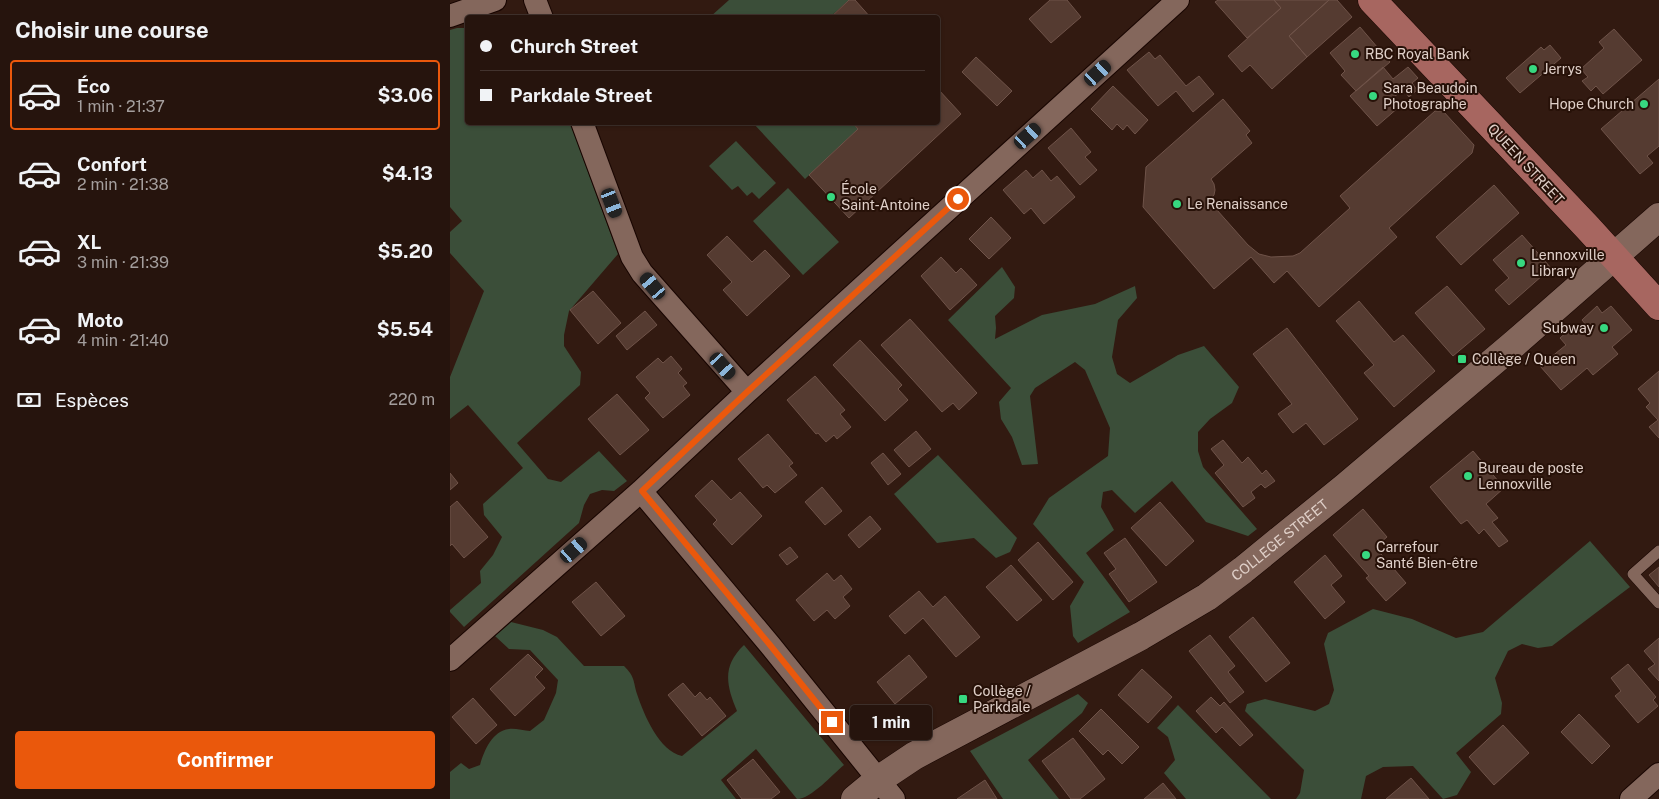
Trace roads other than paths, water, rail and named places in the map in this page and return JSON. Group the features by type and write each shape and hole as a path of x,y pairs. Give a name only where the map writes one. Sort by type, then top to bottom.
{"main road":[{"name":"QUEEN STREET","path":"1372,0 1659,306"}],"street":[{"path":"450,16 495,0"},
{"path":"536,0 541,15"},
{"path":"450,660 642,491 747,392 1178,0"},
{"path":"583,125 632,257 642,273 747,392"},
{"name":"COLLEGE STREET","path":"855,799 886,790 914,756 1141,636 1206,597 1243,570 1344,487 1615,257 1659,217"},
{"path":"642,491 770,645 886,790"},
{"path":"1631,799 1659,774"}],"lane":[{"path":"1659,551 1633,574 1659,603"}],"place":[{"name":"RBC Royal Bank","path":"1355,54"},
{"name":"Jerrys","path":"1533,69"},
{"name":"Sara Beaudoin Photographe","path":"1373,96"},
{"name":"Hope Church","path":"1644,104"},
{"name":"École Saint-Antoine","path":"831,197"},
{"name":"Le Renaissance","path":"1177,204"},
{"name":"Lennoxville Library","path":"1521,263"},
{"name":"Subway","path":"1604,328"},
{"name":"Collège / Queen","path":"1462,359"},
{"name":"Bureau de poste Lennoxville","path":"1468,476"},
{"name":"Carrefour Santé Bien-être","path":"1366,555"},
{"name":"Collège / Parkdale","path":"963,699"}]}
